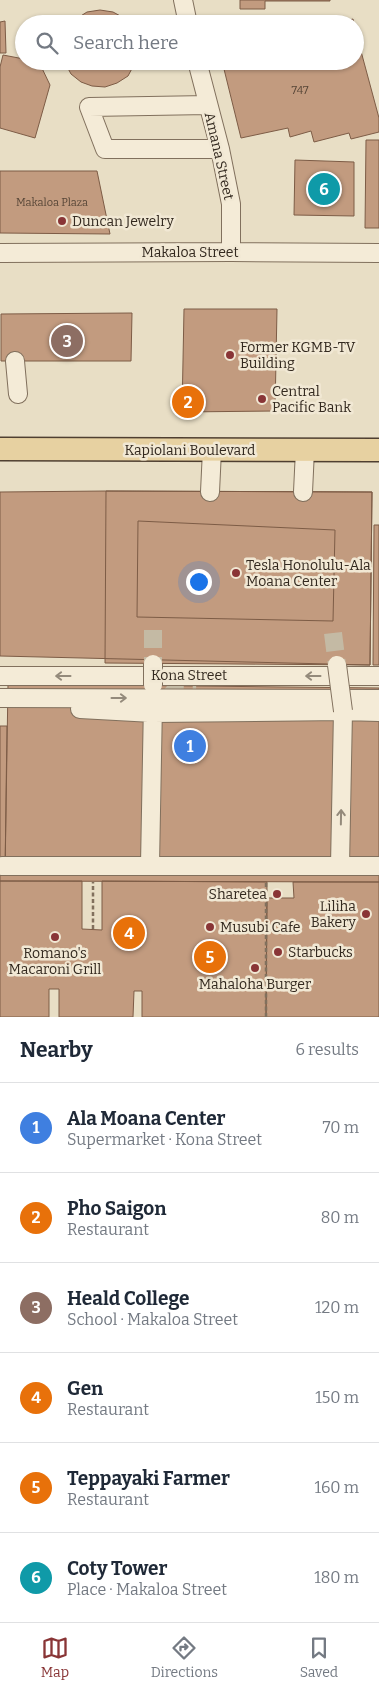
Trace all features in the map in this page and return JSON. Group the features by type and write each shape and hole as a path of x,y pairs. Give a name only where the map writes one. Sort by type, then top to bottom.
{"main road":[{"name":"Kapiolani Boulevard","path":"0,449 379,450"}],"street":[{"path":"183,0 186,15"},
{"name":"Amana Street","path":"199,70 220,149 231,204 231,252"},
{"path":"208,105 89,107 105,149 220,149"},
{"name":"Makaloa Street","path":"0,254 379,253"},
{"path":"15,361 18,394"},
{"path":"210,492 212,450"},
{"path":"303,492 305,450"},
{"path":"337,664 343,711 340,866"},
{"name":"Kona Street","path":"0,676 379,676"},
{"path":"150,865 152,713 158,677"},
{"path":"204,694 293,696 300,712"},
{"name":"Kona Street","path":"2,703 379,699"},
{"path":"2,703 152,713 379,712"},
{"path":"2,866 379,866"}],"path":[{"path":"88,880 93,880 92,929"},
{"path":"258,882 267,882 266,1017"}],"building":[{"path":"240,0 330,1 265,1 265,9 240,9"},
{"path":"100,10 118,15 82,15 87,12"},
{"path":"5,21 6,53 0,53 0,22"},
{"path":"3,55 15,57 15,70 43,70 50,85 35,138 0,128 0,67"},
{"path":"364,62 379,118 379,132 351,139 349,133 314,142 311,131 290,137 288,128 241,138 224,70 364,70"},
{"path":"69,70 131,70 128,76 117,83 105,87 92,86 81,82"},
{"path":"366,140 379,140 379,228 365,228"},
{"path":"295,160 354,162 354,216 294,215"},
{"path":"0,171 97,171 110,234 0,233"},
{"name":"Former KGMB-TV Building","path":"184,309 277,309 275,411 182,412"},
{"path":"132,313 131,361 1,361 1,314"},
{"path":"106,491 372,492 370,665 105,663"},
{"path":"0,492 372,492 370,665 0,656"},
{"name":"Tesla Honolulu-Ala Moana Center","path":"138,521 335,530 333,621 137,617"},
{"path":"374,525 379,525 379,665 373,665"},
{"path":"8,684 379,688 379,882 0,881 0,875 5,875"},
{"path":"0,726 7,726 5,875 0,875"},
{"path":"0,881 82,881 82,929 102,930 102,881 267,882 266,1017 142,1017 142,991 134,991 133,1017 59,1017 59,989 49,989 49,1017 0,1017"},
{"path":"293,882 379,882 379,1017 266,1017 267,898 294,898"}],"tunnel":[{"path":"153,630 153,664"},
{"path":"333,633 337,665"},
{"path":"167,686 172,690 196,691"}],"place":[{"name":"Coty Tower","path":"324,189"},
{"name":"Duncan Jewelry","path":"62,221"},
{"name":"Heald College","path":"67,341"},
{"name":"Former KGMB-TV Building","path":"230,355"},
{"name":"Central Pacific Bank","path":"262,399"},
{"name":"Pho Saigon","path":"188,402"},
{"name":"Tesla Honolulu-Ala Moana Center","path":"236,573"},
{"name":"Ala Moana Center","path":"190,746"},
{"name":"Sharetea","path":"277,894"},
{"name":"Liliha Bakery","path":"366,914"},
{"name":"Musubi Cafe","path":"210,927"},
{"name":"Gen","path":"129,933"},
{"name":"Romano's Macaroni Grill","path":"55,937"},
{"name":"Starbucks","path":"278,952"},
{"name":"Teppayaki Farmer","path":"210,957"},
{"name":"Mahaloha Burger","path":"255,968"}]}
